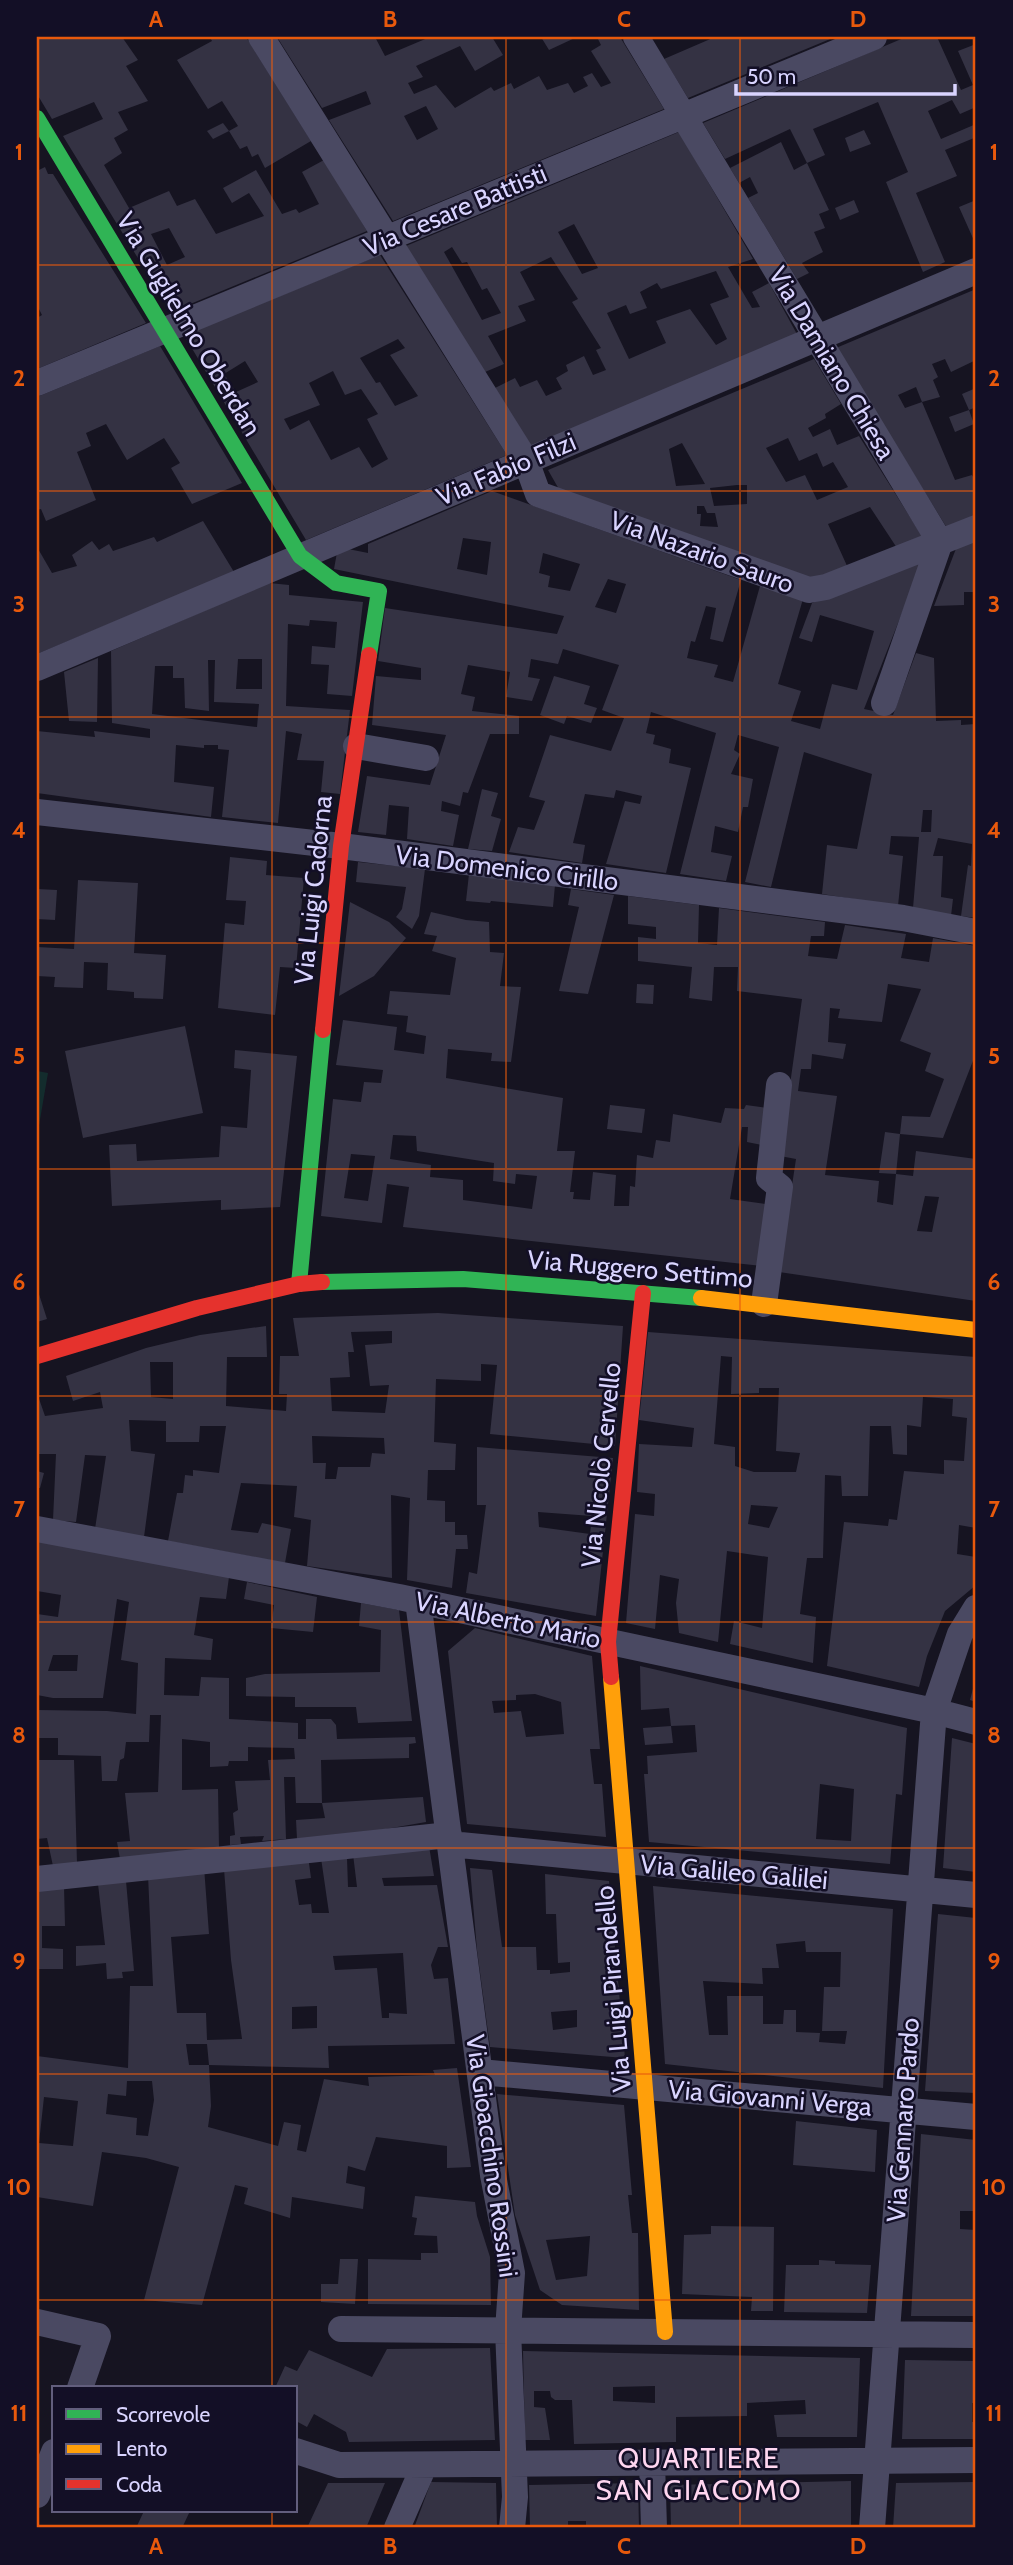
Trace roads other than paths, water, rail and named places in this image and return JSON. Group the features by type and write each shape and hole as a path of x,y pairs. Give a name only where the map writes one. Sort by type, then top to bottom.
{"street":[{"path":"261,37 526,461"},
{"name":"Via Damiano Chiesa","path":"636,37 940,542"},
{"name":"Via Cesare Battisti","path":"37,383 874,37"},
{"name":"Via Guglielmo Oberdan","path":"37,118 300,556"},
{"name":"Via Fabio Filzi","path":"37,668 976,271"},
{"name":"Via Nazario Sauro","path":"526,461 538,494 810,590 826,587 976,528"},
{"path":"884,703 940,542"},
{"name":"Via Luigi Cadorna","path":"299,1284 341,846 379,592 336,583 300,556"},
{"path":"356,746 426,758"},
{"name":"Via Domenico Cirillo","path":"37,811 341,846 903,918 976,932"},
{"path":"764,1304 780,1187 769,1178 779,1085"},
{"name":"Via Ruggero Settimo","path":"37,1356 197,1308 299,1284 337,1280 463,1279 643,1293 764,1304 976,1330"},
{"name":"Via Nicolò Cervello","path":"608,1642 643,1293"},
{"name":"Via Alberto Mario","path":"37,1529 418,1601 976,1722"},
{"name":"Via Gioacchino Rossini","path":"418,1601 493,2175 512,2273 508,2330 515,2497 512,2528"},
{"name":"Via Gennaro Pardo","path":"872,2528 934,1711 960,1634 976,1608"},
{"name":"Via Luigi Pirandello","path":"608,1642 665,2332"},
{"name":"Via Galileo Galilei","path":"37,1879 449,1840 628,1862 976,1895"},
{"name":"Via Giovanni Verga","path":"480,2072 976,2117"},
{"path":"37,2322 98,2336 85,2386"},
{"path":"341,2329 976,2335"},
{"path":"298,2453 340,2465 424,2466 514,2462 976,2460"},
{"path":"37,2495 52,2457"},
{"path":"652,2462 654,2528"},
{"path":"397,2528 424,2466"}],"district":[{"name":"QUARTIERE SAN GIACOMO","path":"699,2474"}]}
